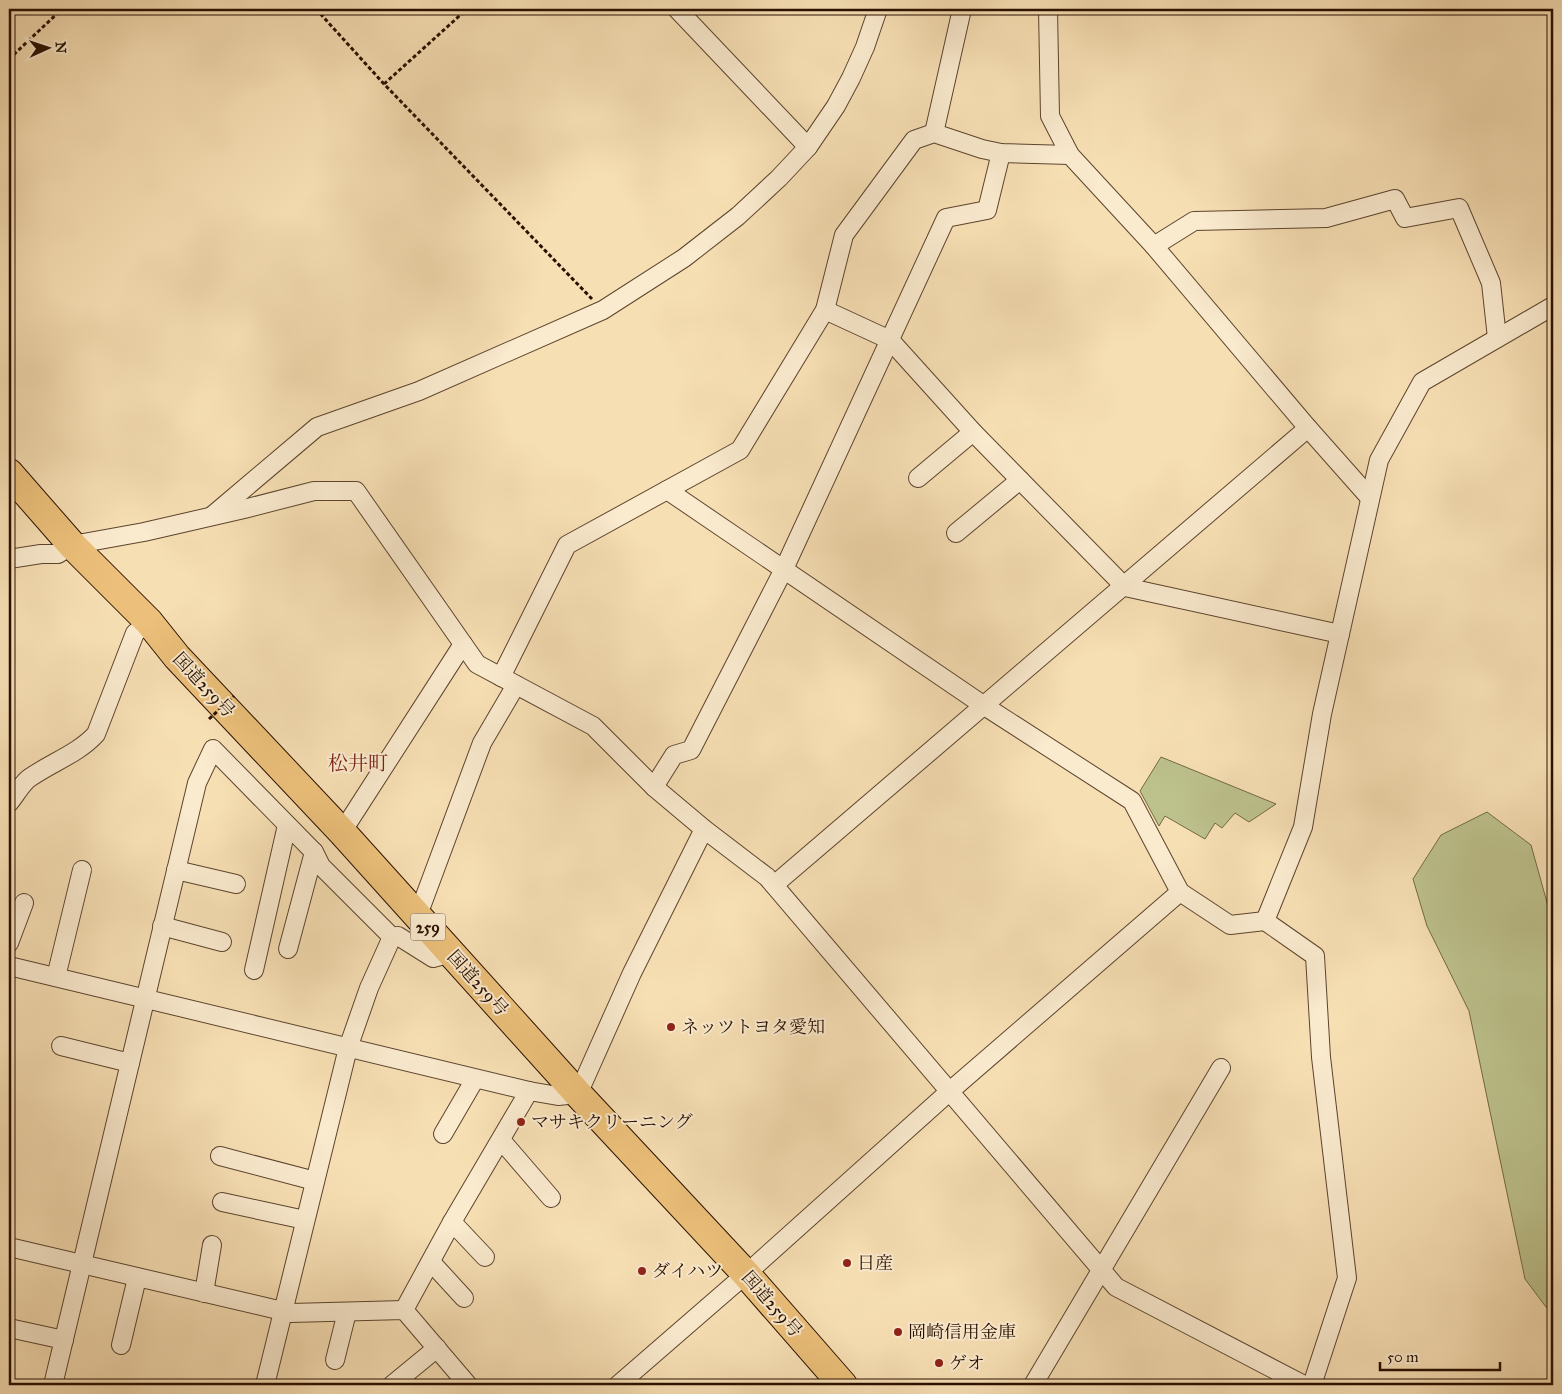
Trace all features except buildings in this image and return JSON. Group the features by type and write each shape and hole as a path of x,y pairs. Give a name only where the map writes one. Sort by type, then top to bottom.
{"highway":[{"name":"国道259号","path":"9,472 72,545 149,622 177,657 342,832 578,1094 746,1274 843,1385"}],"street":[{"path":"677,9 808,147"},
{"path":"211,517 317,428 418,391 603,310 684,258 738,216 779,178 808,147 836,106 865,47 878,9"},
{"path":"934,133 962,9"},
{"path":"1048,9 1050,116 1070,155 1154,246 1308,428 1370,498"},
{"path":"418,915 482,743 567,545 740,450 826,310 844,235 914,140 934,133 982,149 1001,153 1070,155"},
{"path":"654,787 674,755 691,750 784,569 946,218 986,210 1001,153"},
{"path":"1154,246 1194,221 1326,218 1395,199 1405,218 1459,208 1490,283 1497,338"},
{"path":"1265,921 1303,827 1322,714 1379,460 1422,382 1553,306"},
{"path":"826,310 890,340 974,432 1124,587 1340,634"},
{"path":"774,885 1308,428"},
{"path":"918,478 974,432"},
{"path":"956,533 1020,480"},
{"path":"667,490 983,705 1132,801 1180,892 1230,925 1265,921 1315,956 1321,1057 1347,1278 1312,1385"},
{"path":"9,559 41,554 58,554 72,545 144,532 314,491 356,491 477,664 593,726 654,787 704,830 767,877 1116,1287 1304,1385"},
{"path":"9,803 27,780 77,749 96,734 134,633 149,622"},
{"path":"342,832 463,644"},
{"path":"53,1385 197,782 213,750 314,852 321,866 392,937"},
{"path":"254,970 288,825"},
{"path":"9,966 529,1091 558,1096 578,1094 632,973 704,830"},
{"path":"288,949 314,852"},
{"path":"56,977 82,870"},
{"path":"176,870 236,884"},
{"path":"618,1385 746,1274 950,1091 1180,892"},
{"path":"9,943 24,903"},
{"path":"162,926 222,942"},
{"path":"392,937 398,936 433,958 451,952"},
{"path":"265,1385 348,1048 369,988 392,937"},
{"path":"61,1046 130,1064"},
{"path":"1033,1385 1221,1068"},
{"path":"443,1134 475,1078"},
{"path":"404,1310 452,1222 529,1091"},
{"path":"500,1140 551,1198"},
{"path":"220,1156 315,1180"},
{"path":"222,1202 305,1220"},
{"path":"452,1222 485,1257"},
{"path":"204,1293 212,1245"},
{"path":"9,1247 291,1313 404,1310"},
{"path":"431,1262 464,1298"},
{"path":"120,1345 137,1278"},
{"path":"404,1310 468,1385"},
{"path":"335,1360 347,1312"},
{"path":"9,1328 64,1340"},
{"path":"392,1385 437,1348"}],"path":[{"path":"9,59 62,9"},
{"path":"316,9 384,84 603,310"},
{"path":"384,84 467,9"},
{"path":"209,719 234,696"}],"green space":[{"path":"1161,757 1276,804 1249,822 1235,813 1222,828 1215,823 1205,839 1165,816 1159,826 1140,791"},
{"path":"1487,812 1531,845 1553,924 1553,1309 1546,1307 1525,1279 1469,1011 1427,926 1413,879 1441,835"}],"place":[{"name":"ネッツトヨタ愛知","path":"671,1027"},
{"name":"マサキクリーニング","path":"521,1122"},
{"name":"日産","path":"847,1263"},
{"name":"ダイハツ","path":"642,1271"},
{"name":"岡崎信用金庫","path":"898,1332"},
{"name":"ゲオ","path":"939,1363"}],"district":[{"name":"松井町","path":"358,763"}]}
